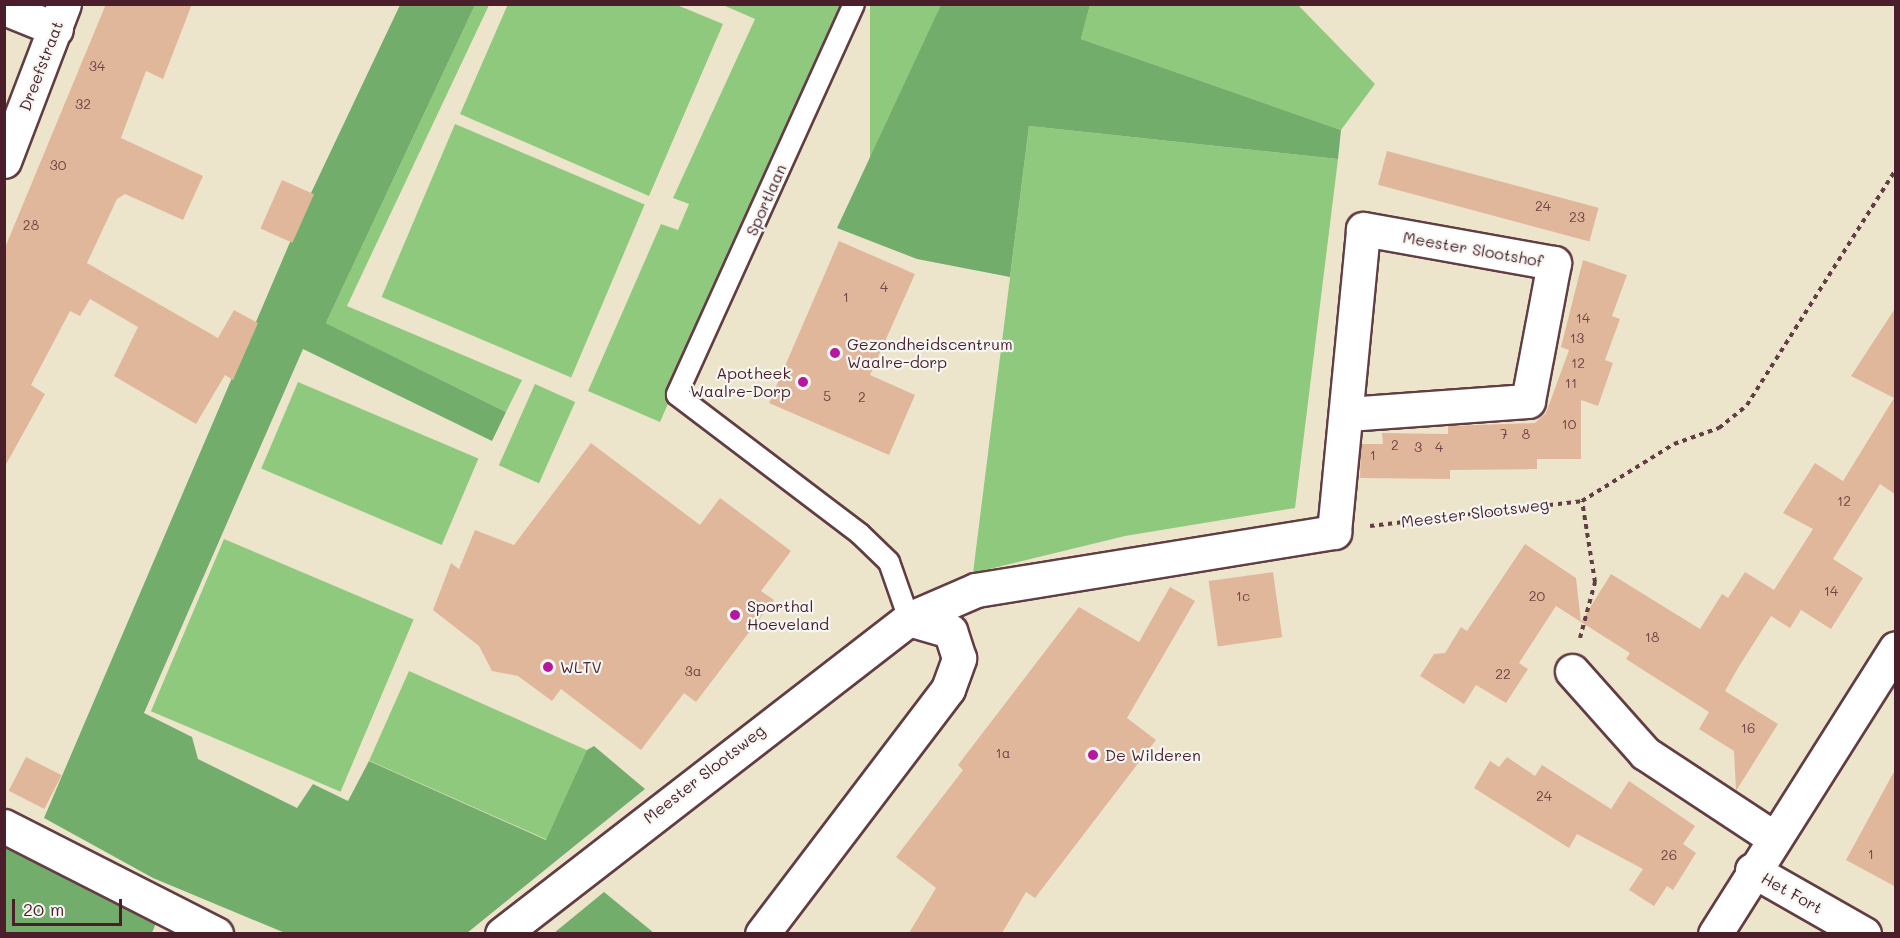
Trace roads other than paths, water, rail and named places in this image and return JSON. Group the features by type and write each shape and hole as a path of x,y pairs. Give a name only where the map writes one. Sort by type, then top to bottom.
{"street":[{"path":"4,8 60,17"},
{"name":"Dreefstraat","path":"4,161 60,17"},
{"name":"Meester Slootshof","path":"1334,532 1364,229 1554,264 1528,401 1346,414"},
{"name":"Meester Slootsweg","path":"502,933 909,619 976,590 1334,532"},
{"path":"762,933 948,690 959,658 950,631 909,619"},
{"path":"1715,933 1752,870 1896,648"},
{"path":"1572,671 1645,753 1774,838"},
{"path":"4,826 216,933"},
{"name":"Het Fort","path":"1752,870 1864,933"}],"lane":[{"name":"Sportlaan","path":"854,4 677,395 860,534 889,562 909,619"}],"place":[{"name":"Gezondheidscentrum Waalre-dorp","path":"835,353"},
{"name":"Apotheek Waalre-Dorp","path":"803,382"},
{"name":"Sporthal Hoeveland","path":"735,615"},
{"name":"WLTV","path":"548,667"},
{"name":"De Wilderen","path":"1093,755"}]}
